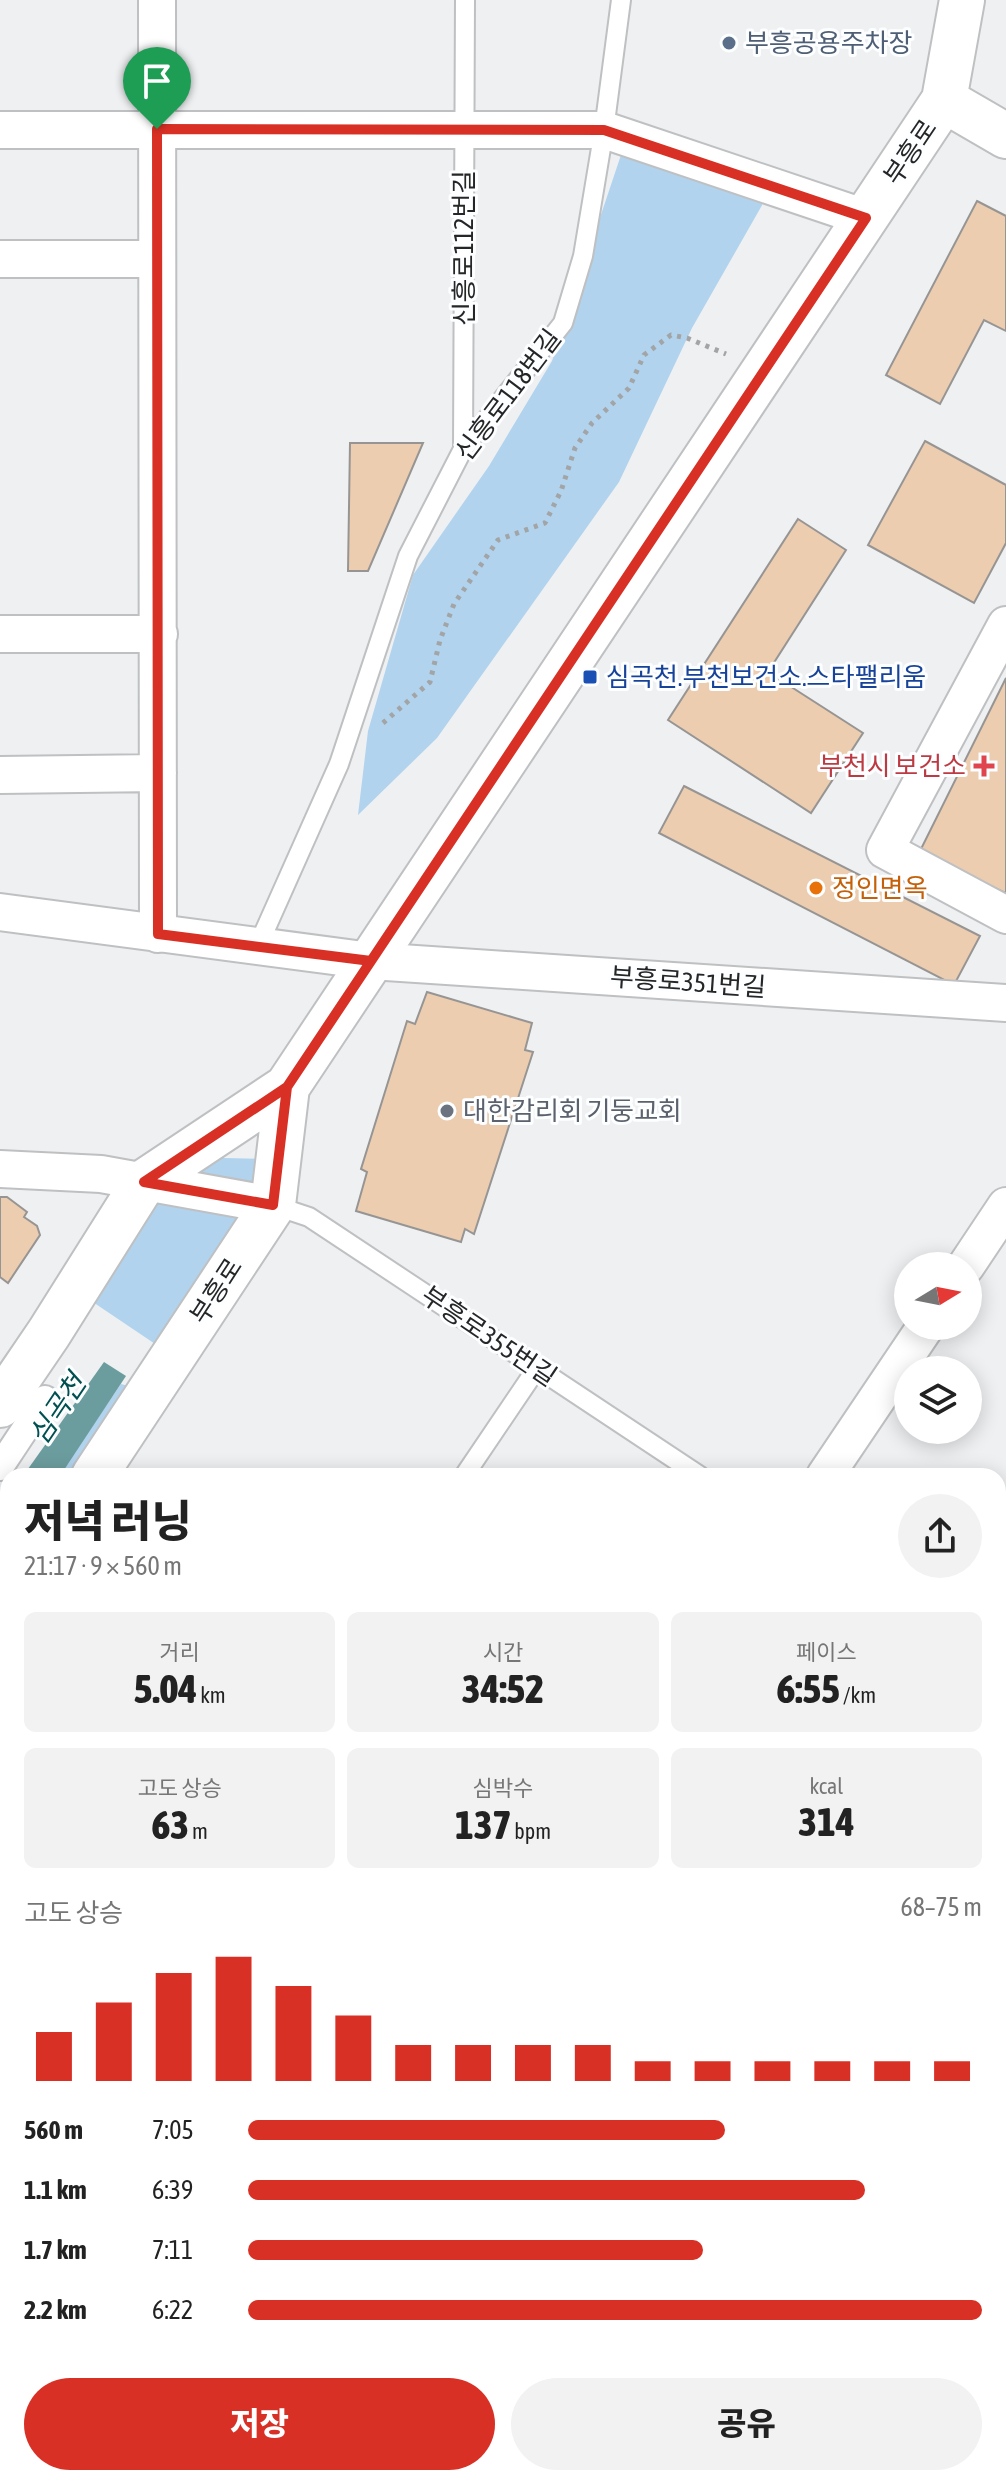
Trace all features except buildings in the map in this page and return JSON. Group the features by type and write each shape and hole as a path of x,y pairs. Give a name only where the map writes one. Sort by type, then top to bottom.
{"street":[{"path":"157,0 158,934"},
{"name":"부흥로","path":"0,1405 144,1182 287,1087 944,100 962,0"},
{"path":"944,100 1006,136"},
{"path":"0,130 604,130 866,218"},
{"path":"0,259 157,259"},
{"path":"1006,625 885,850 1006,915"},
{"path":"0,634 159,634"},
{"path":"0,775 158,773"},
{"name":"부흥로351번길","path":"0,912 371,961 1006,1003"},
{"name":"부흥로","path":"99,1468 273,1205 287,1087"},
{"path":"0,1169 101,1174 273,1205"},
{"path":"975,1252 1006,1206"},
{"path":"830,1468 917,1340"},
{"path":"0,1467 45,1399"},
{"path":"1006,2464 1006,2485"}],"lane":[{"name":"신흥로112번길","path":"463,449 465,0"},
{"name":"신흥로118번길","path":"257,948 339,764 408,556 463,449 563,323 583,256 621,0"},
{"name":"부흥로355번길","path":"273,1205 309,1217 688,1468"},
{"path":"469,1468 537,1368"}],"path":[{"path":"350,733 368,731 386,721 430,682 440,640 454,604 498,540 545,523 561,491 575,448 592,423 629,388 644,355 671,335 687,338 764,370"}],"shaded area":[{"path":"624,146 773,186 692,328 619,482 437,738 358,815 368,731 413,575 489,466 552,361"},
{"path":"181,1157 268,1159 173,1356 75,1290"},
{"path":"104,1362 126,1376 65,1468 29,1468"},
{"path":"121,1384 147,1391 100,1468 63,1468"}],"place":[{"name":"부흥공용주차장","path":"729,43"},
{"name":"심곡천.부천보건소.스타팰리움","path":"590,677"},
{"name":"부천시 보건소","path":"984,766"},
{"name":"정인면옥","path":"816,888"},
{"name":"대한감리회 기둥교회","path":"447,1111"}],"route":[{"path":"157,129 158,934 371,961 287,1087 144,1182 273,1205 287,1087 329,1024 371,961 866,218 604,130 157,129"}],"water label":[{"name":"심곡천","path":"57,1409"}]}
